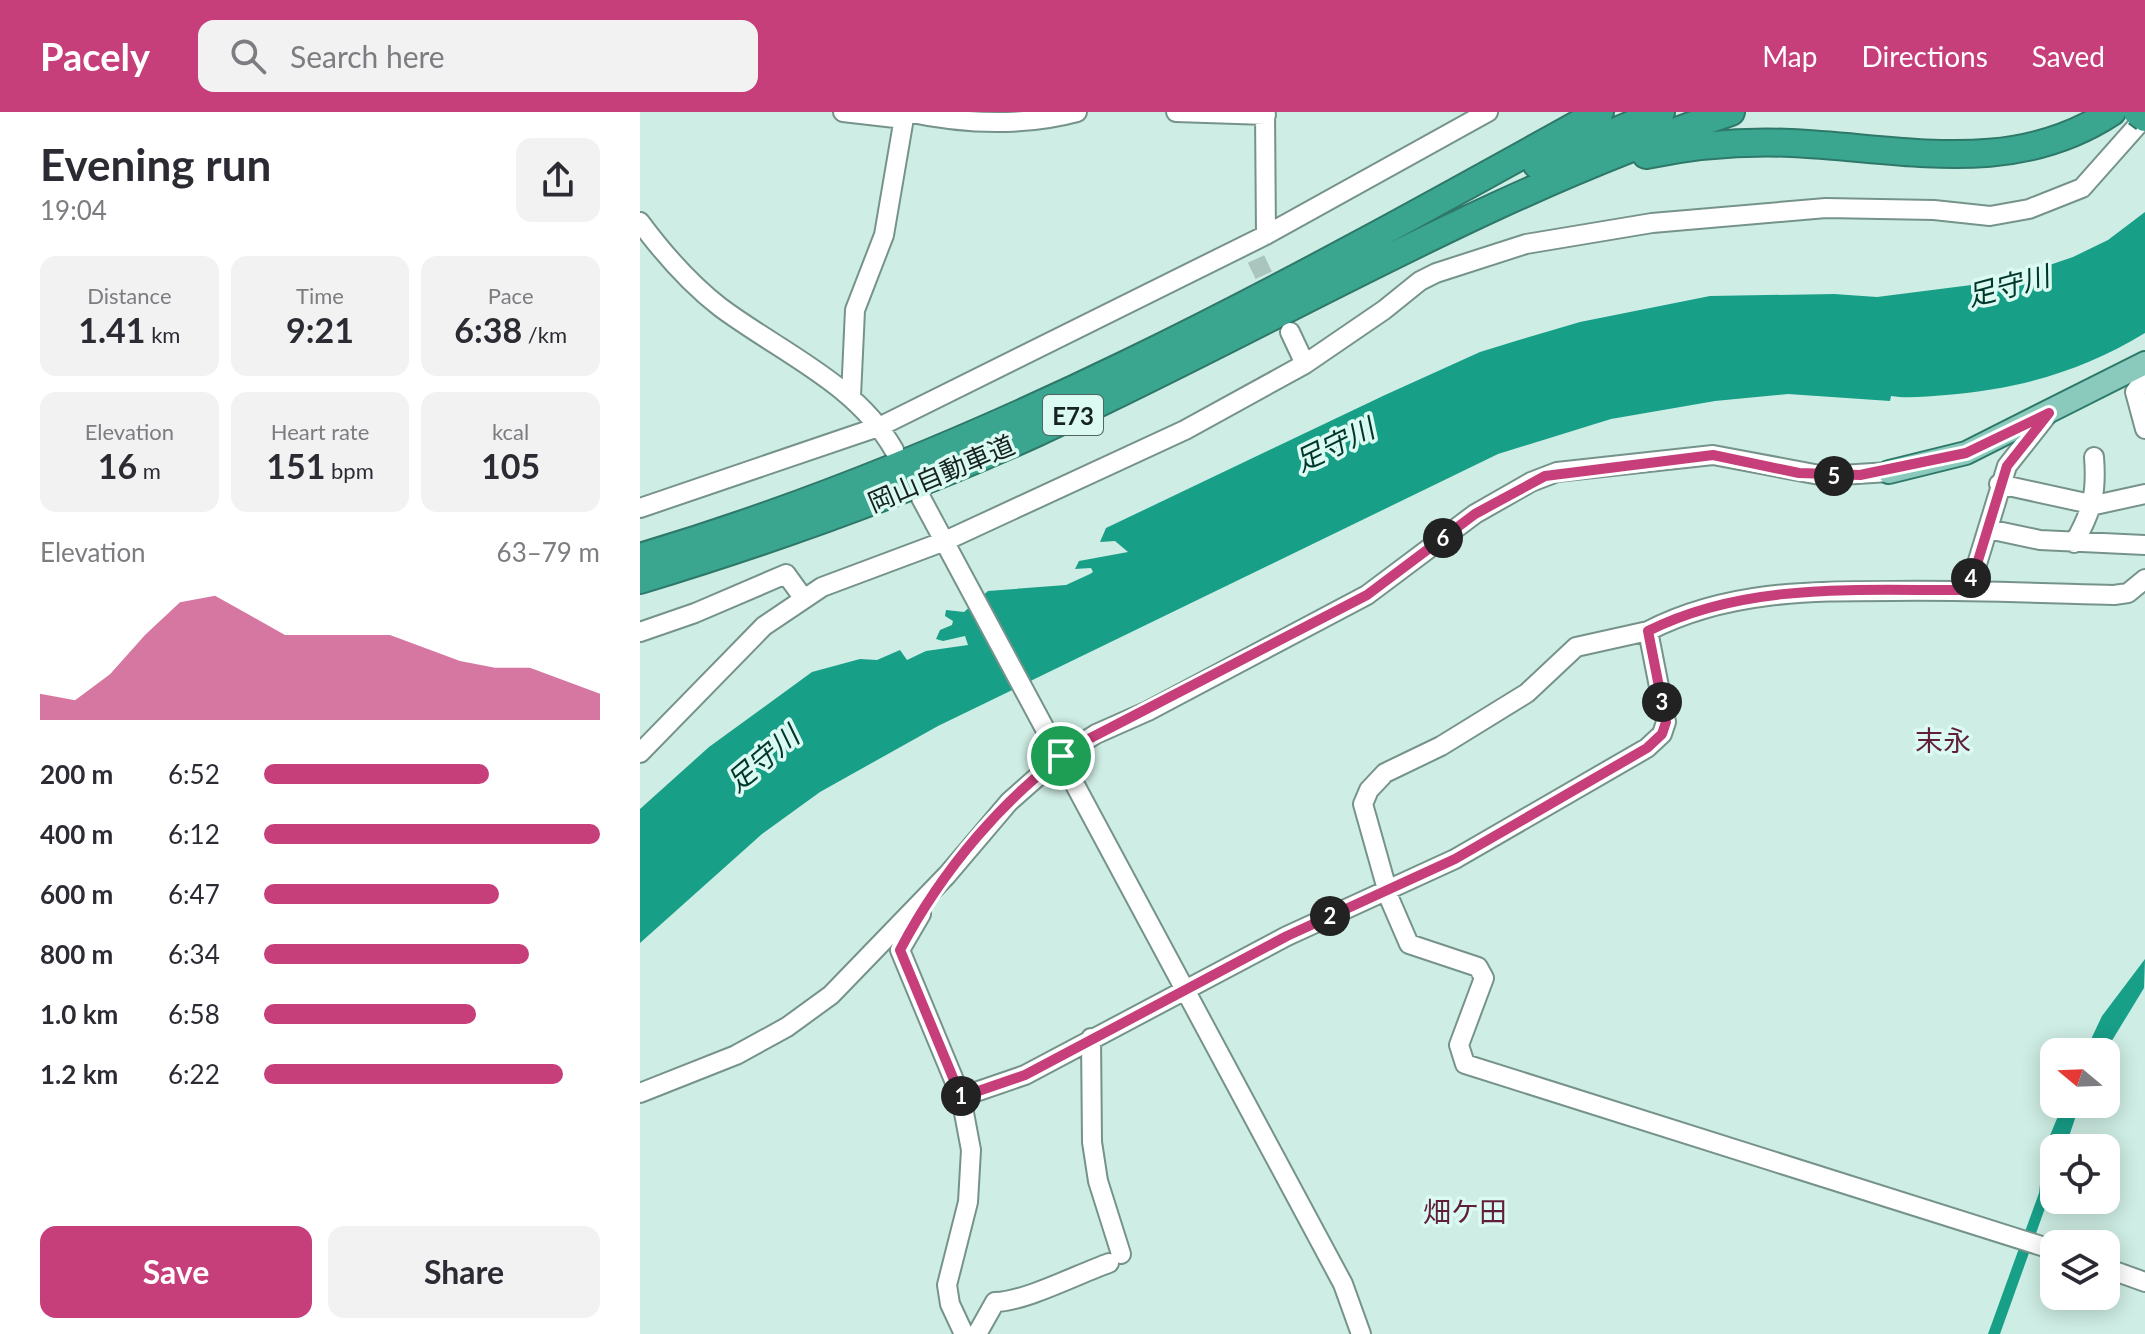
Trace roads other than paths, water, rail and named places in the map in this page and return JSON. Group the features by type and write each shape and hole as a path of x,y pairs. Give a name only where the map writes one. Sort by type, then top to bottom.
{"highway":[{"path":"1380,235 1600,112"},
{"path":"1380,235 1661,112"},
{"path":"1487,208 1608,155 1731,112"},
{"path":"1487,208 1613,163 1675,149 1764,142 1924,156 1975,156 2050,143 2112,112"},
{"path":"2137,112 2145,118"},
{"name":"岡山自動車道","path":"640,580 804,528 996,451 1131,387 1487,208"},
{"name":"岡山自動車道","path":"640,557 786,511 936,453 1121,369 1380,235"}],"main road":[{"path":"1889,472 1966,453 2145,363"}],"street":[{"path":"843,112 905,114 986,123 1033,121 1077,112"},
{"path":"1176,112 1266,114 1266,235"},
{"path":"640,508 881,426 1252,252 1266,235 1488,112"},
{"path":"851,396 855,310 884,235 905,114"},
{"path":"640,753 751,637 822,587 948,545 1185,430 1305,364 1384,310 1420,281 1526,244 1652,223 1826,208 1934,210 1990,216 2029,209 2082,188 2145,118"},
{"path":"640,222 702,292 851,396 881,426 894,450"},
{"path":"1290,332 1305,364"},
{"path":"2145,378 2135,392 2145,429"},
{"path":"1969,590 1999,484 2015,453 2049,413"},
{"path":"640,1093 736,1055 812,1010 859,969 947,875 1009,802 1060,753 1148,711 1367,595 1475,514 1545,476 1713,455 1825,476 1889,472"},
{"path":"2074,543 2093,504 2096,491 2094,457"},
{"path":"1999,484 2093,504 2145,494"},
{"path":"921,498 1343,1284 1361,1334"},
{"path":"1988,529 2074,543 2145,545"},
{"path":"640,632 695,613 786,574 804,599"},
{"path":"2040,1245 1465,1064 1459,1045 1484,978 1478,967 1409,944 1387,890 1363,804 1376,781 1527,693 1576,647 1648,631 1696,610 1750,597 1817,592 1969,590 2114,595 2128,593 2145,579"},
{"path":"961,1097 1025,1075 1287,936 1487,843 1647,748 1662,734 1666,722 1648,631"},
{"path":"947,875 900,950 961,1097 971,1150 970,1181 947,1285 950,1304 964,1334"},
{"path":"977,1334 995,1302 1019,1300 1115,1259 1092,1142 1091,1038"},
{"path":"2120,1273 2145,1282"}],"water":[{"name":"足守川","path":"2145,212 2145,333 2098,358 2025,383 1973,392 1891,396 1890,401 1788,394 1715,401 1611,419 1498,454 938,726 820,792 762,834 640,943 640,809 709,747 812,672 860,659 877,660 900,650 907,660 926,651 968,645 965,636 943,641 936,639 940,630 952,625 953,621 945,616 946,610 964,612 988,591 1066,585 1090,574 1093,572 1091,568 1075,569 1079,561 1128,552 1115,541 1100,542 1106,528 1385,395 1480,352 1519,340 1580,322 1710,296 1834,294 1877,297 2003,281 2073,257 2108,240"},
{"path":"2145,959 2144,988 2114,1038 2092,1038 2102,1016"},
{"path":"2057,1118 2075,1118 2070,1134 2051,1134"},
{"path":"2040,1184 2040,1214 2043,1214 2000,1334 1988,1334"}],"tunnel":[{"path":"1256,259 1276,301"}],"district":[{"name":"末永","path":"1943,740"},
{"name":"畑ケ田","path":"1465,1211"}]}
